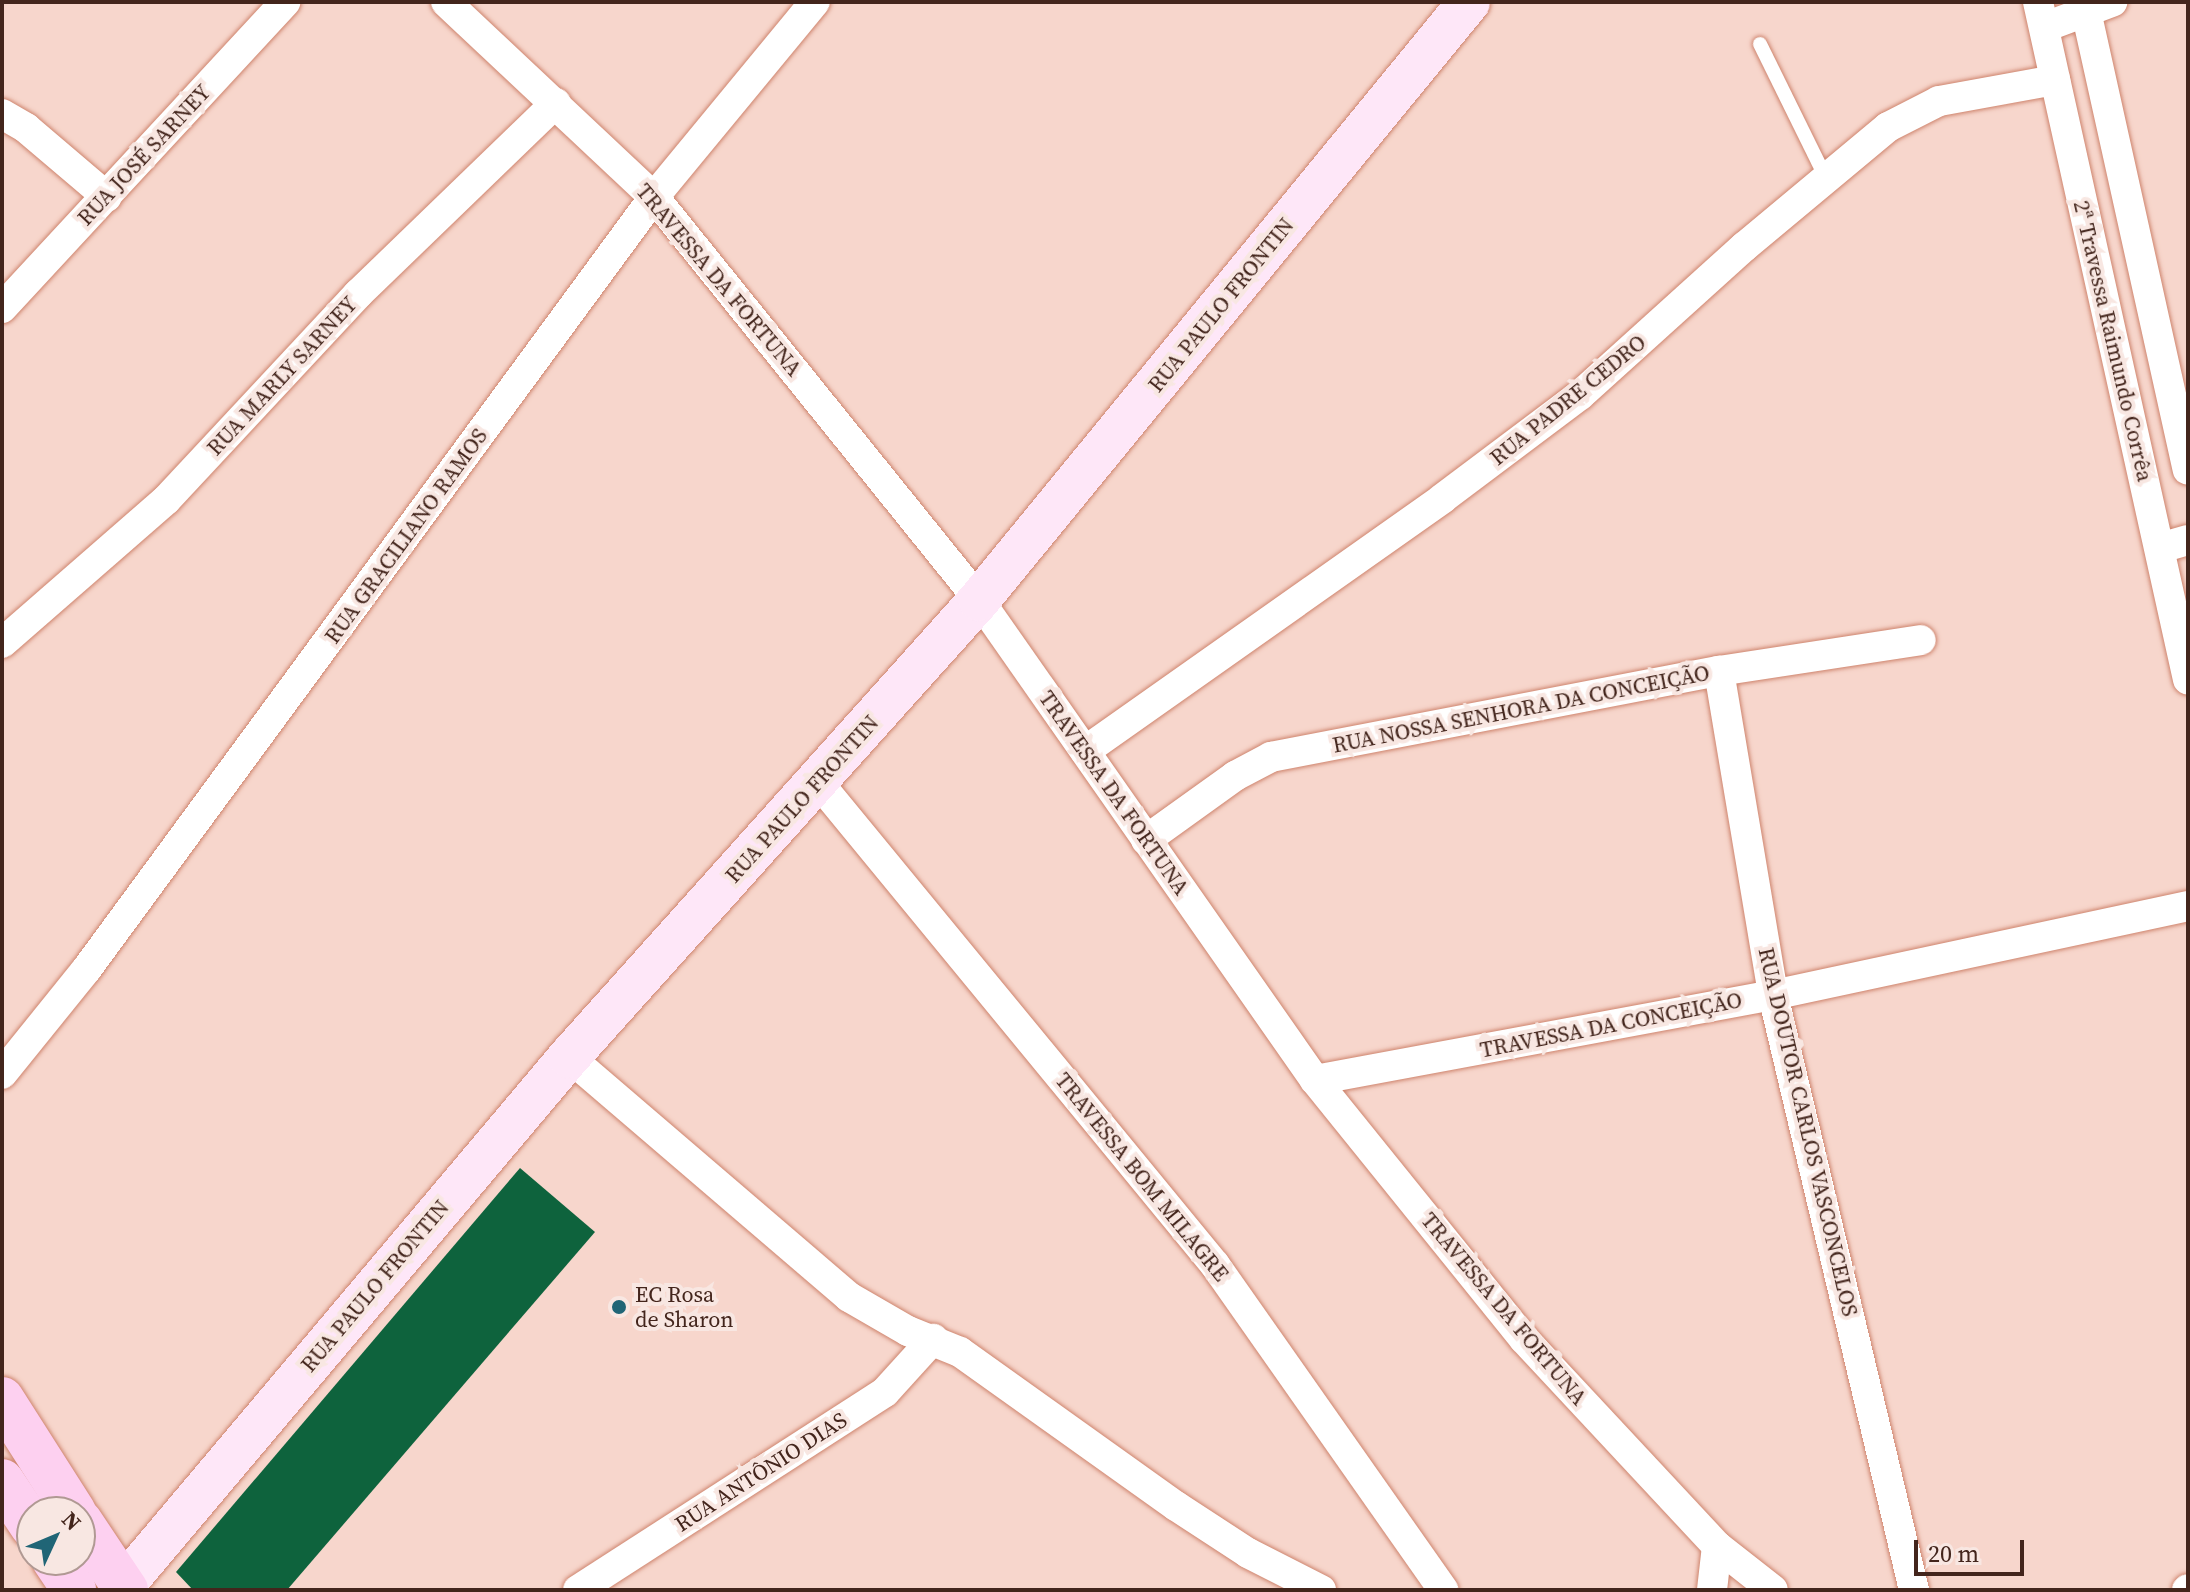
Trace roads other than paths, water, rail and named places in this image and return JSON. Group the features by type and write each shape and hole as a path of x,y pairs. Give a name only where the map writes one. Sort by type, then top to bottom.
{"main road":[{"path":"2,1399 64,1496"},
{"path":"2,1481 16,1502"},
{"path":"96,1545 124,1588"}],"street":[{"name":"RUA JOSÉ SARNEY","path":"2,308 285,2"},
{"name":"TRAVESSA DA FORTUNA","path":"446,2 654,197 979,600 1315,1080 1524,1339 1717,1546 1773,1590"},
{"name":"RUA GRACILIANO RAMOS","path":"2,1074 104,945 654,197 815,2"},
{"name":"RUA PAULO FRONTIN","path":"124,1588 569,1057 979,600 1469,2"},
{"path":"2042,14 2094,5"},
{"name":"2ª Travessa Raimundo Corrêa","path":"2094,5 2188,470"},
{"name":"2ª Travessa Raimundo Corrêa","path":"2042,14 2055,80 2174,544 2188,680"},
{"name":"RUA PADRE CEDRO","path":"1085,751 1443,498 1580,395 1888,127 1939,101 2055,80"},
{"name":"RUA MARLY SARNEY","path":"2,643 166,500 358,294 556,103"},
{"path":"2,114 26,128 107,197"},
{"name":"RUA NOSSA SENHORA DA CONCEIÇÃO","path":"1146,840 1235,776 1271,757 1719,671 1921,640"},
{"name":"RUA DOUTOR CARLOS VASCONCELOS","path":"1719,671 1773,995 1914,1590"},
{"name":"TRAVESSA BOM MILAGRE","path":"818,782 1215,1265 1443,1590"},
{"name":"TRAVESSA DA CONCEIÇÃO","path":"1315,1080 1773,995 2188,906"},
{"path":"569,1057 849,1297 908,1331 960,1352 1236,1546 1321,1590"},
{"name":"RUA ANTÔNIO DIAS","path":"578,1590 885,1392 933,1339"},
{"path":"1712,1590 1717,1546"}],"lane":[{"path":"1760,44 1826,178"}],"place":[{"name":"EC Rosa de Sharon","path":"619,1307"}]}
